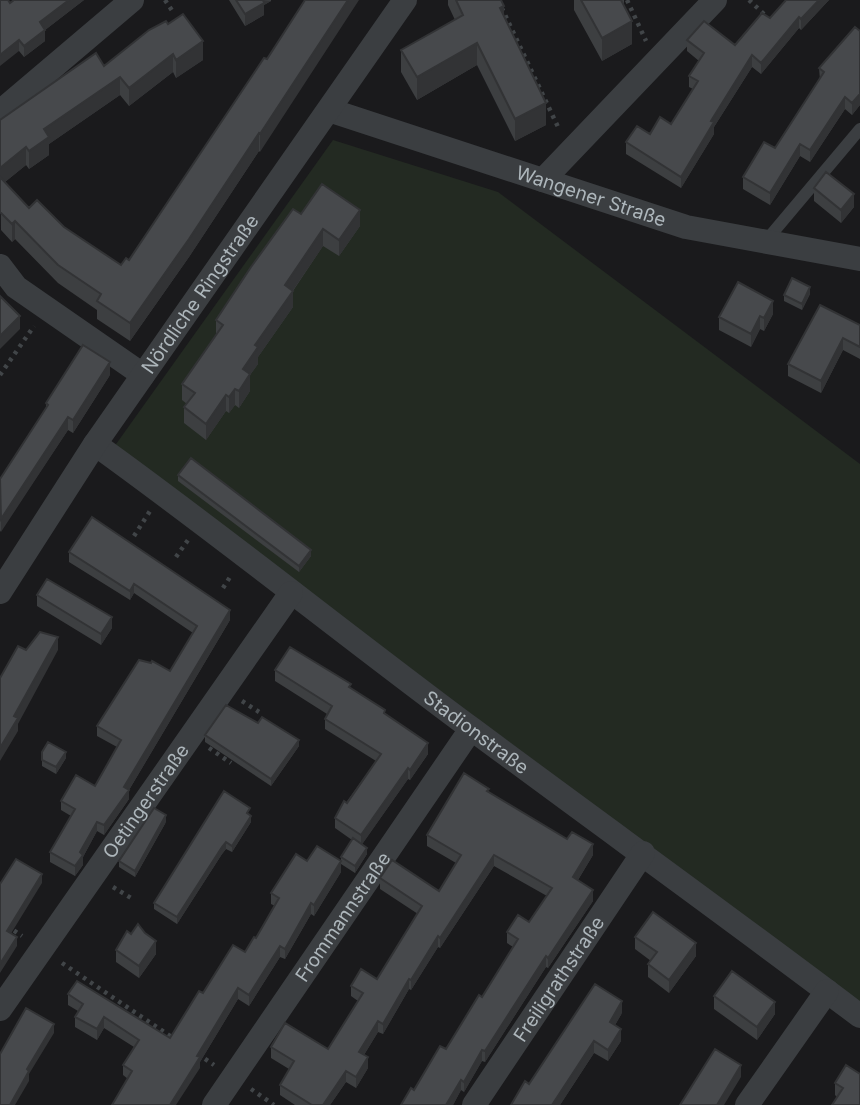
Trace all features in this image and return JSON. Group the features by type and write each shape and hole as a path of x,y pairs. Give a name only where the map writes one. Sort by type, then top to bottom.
{"street":[{"path":"0,112 132,0"},
{"name":"Nördliche Ringstraße","path":"0,592 95,444 405,0"},
{"path":"543,180 715,0"},
{"name":"Wangener Straße","path":"329,110 686,227 860,258"},
{"path":"0,266 16,287 143,375"},
{"name":"Stadionstraße","path":"95,444 162,492 471,729 643,853 860,1016"},
{"name":"Oetingerstraße","path":"0,1009 291,593"},
{"name":"Frommannstraße","path":"214,1105 471,729"},
{"name":"Freiligrathstraße","path":"474,1105 643,853"},
{"path":"747,1105 827,991"}],"lane":[{"path":"765,242 860,129"}],"path":[{"path":"166,0 173,12"},
{"path":"498,0 570,153"},
{"path":"627,0 656,62"},
{"path":"749,0 771,20"},
{"path":"0,375 46,308"},
{"path":"0,921 177,1040"},
{"path":"188,1048 274,1105"}],"shaded area":[{"path":"333,140 498,192 860,464 860,1004 114,447"}],"building":[{"path":"0,0 8,0 10,3 14,0 69,0 40,22 45,30 24,46 19,40 0,55"},
{"path":"236,0 263,0 264,3 245,14"},
{"path":"305,0 348,0 130,323 97,301 101,294 58,265 15,221 12,224 0,212 0,177 29,208 37,200 64,227 121,265 126,258 129,260"},
{"path":"456,0 501,0 504,6 500,8 546,103 515,119 477,43 417,77 401,50 463,15"},
{"path":"581,0 621,0 632,21 602,38"},
{"path":"786,0 819,0 801,19 799,17 761,63 752,55 711,121 714,122 681,177 626,142 637,126 650,134 660,117 671,124 698,81 689,76 704,53 687,40 704,21 735,45 762,13 770,18"},
{"path":"183,14 203,41 176,60 173,54 129,88 120,77 44,129 49,137 29,151 26,147 0,168 0,120 96,53 104,66 149,30 166,21 168,24"},
{"path":"855,27 860,31 860,94 852,103 845,97 810,150 800,144 770,193 743,177 764,142 775,148 824,72 819,68"},
{"path":"826,172 854,194 841,210 814,188"},
{"path":"322,184 360,210 339,240 323,229 285,285 293,291 255,345 258,347 243,369 250,374 239,391 235,389 229,397 226,395 206,424 184,407 195,393 182,384 223,325 216,320 251,267 293,209 301,214"},
{"path":"792,278 810,287 802,304 784,295"},
{"path":"738,282 773,301 764,318 760,316 751,334 719,317"},
{"path":"0,296 20,316 0,336"},
{"path":"820,305 860,325 860,347 843,338 821,381 788,364"},
{"path":"83,345 110,362 73,420 68,417 1,519 0,479"},
{"path":"191,458 311,550 299,566 178,475"},
{"path":"92,517 230,610 124,787 129,790 104,825 97,822 80,852 83,855 75,866 50,852 75,809 61,801 76,775 95,786 121,740 97,726 139,660 152,661 170,671 197,626 134,584 130,591 69,552"},
{"path":"47,579 112,617 101,634 37,595"},
{"path":"40,632 58,637 14,716 18,718 0,748 0,678 18,646 26,650"},
{"path":"290,647 351,684 349,687 428,743 361,835 335,818 344,801 347,803 381,754 325,719 332,706 275,670"},
{"path":"226,705 258,723 262,717 299,740 271,779 205,735"},
{"path":"48,742 66,752 56,767 42,760 42,752"},
{"path":"464,773 489,789 487,791 567,839 572,832 593,844 573,877 593,890 446,1105 401,1105 411,1088 414,1090 440,1046 446,1049 518,939 507,932 518,915 529,922 552,888 494,855 440,938 438,936 411,980 409,979 383,1024 378,1021 359,1052 368,1057 356,1077 346,1071 323,1105 312,1105 280,1085 294,1061 271,1047 285,1023 328,1049 363,993 351,986 361,969 377,979 422,906 380,878 392,860 439,891 461,855 427,835"},
{"path":"224,791 250,808 247,813 251,816 232,846 226,842 222,847 177,917 154,903"},
{"path":"154,808 166,815 135,871 119,861"},
{"path":"353,838 367,848 355,866 341,857"},
{"path":"317,846 341,861 314,905 311,903 285,949 280,946 249,995 238,988 170,1105 112,1105 132,1071 123,1065 139,1040 104,1017 97,1029 75,1017 83,1004 68,994 77,981 170,1038 199,991 203,993 233,945 245,952 254,937 256,938 279,898 271,893 296,854 307,861"},
{"path":"16,859 42,874 7,931 17,937 0,964 0,884"},
{"path":"653,912 696,943 669,980 648,964 657,952 635,937"},
{"path":"138,924 156,941 139,966 116,950 127,931 131,934"},
{"path":"732,971 775,1002 757,1027 714,996"},
{"path":"595,984 622,1001 610,1022 621,1029 608,1050 594,1041 552,1105 511,1105 525,1081 529,1084"},
{"path":"26,1008 54,1024 27,1069 29,1071 10,1105 0,1105 0,1054"},
{"path":"715,1049 741,1065 717,1105 680,1105"},
{"path":"846,1065 860,1074 860,1105 832,1105 843,1088 835,1083"}]}
